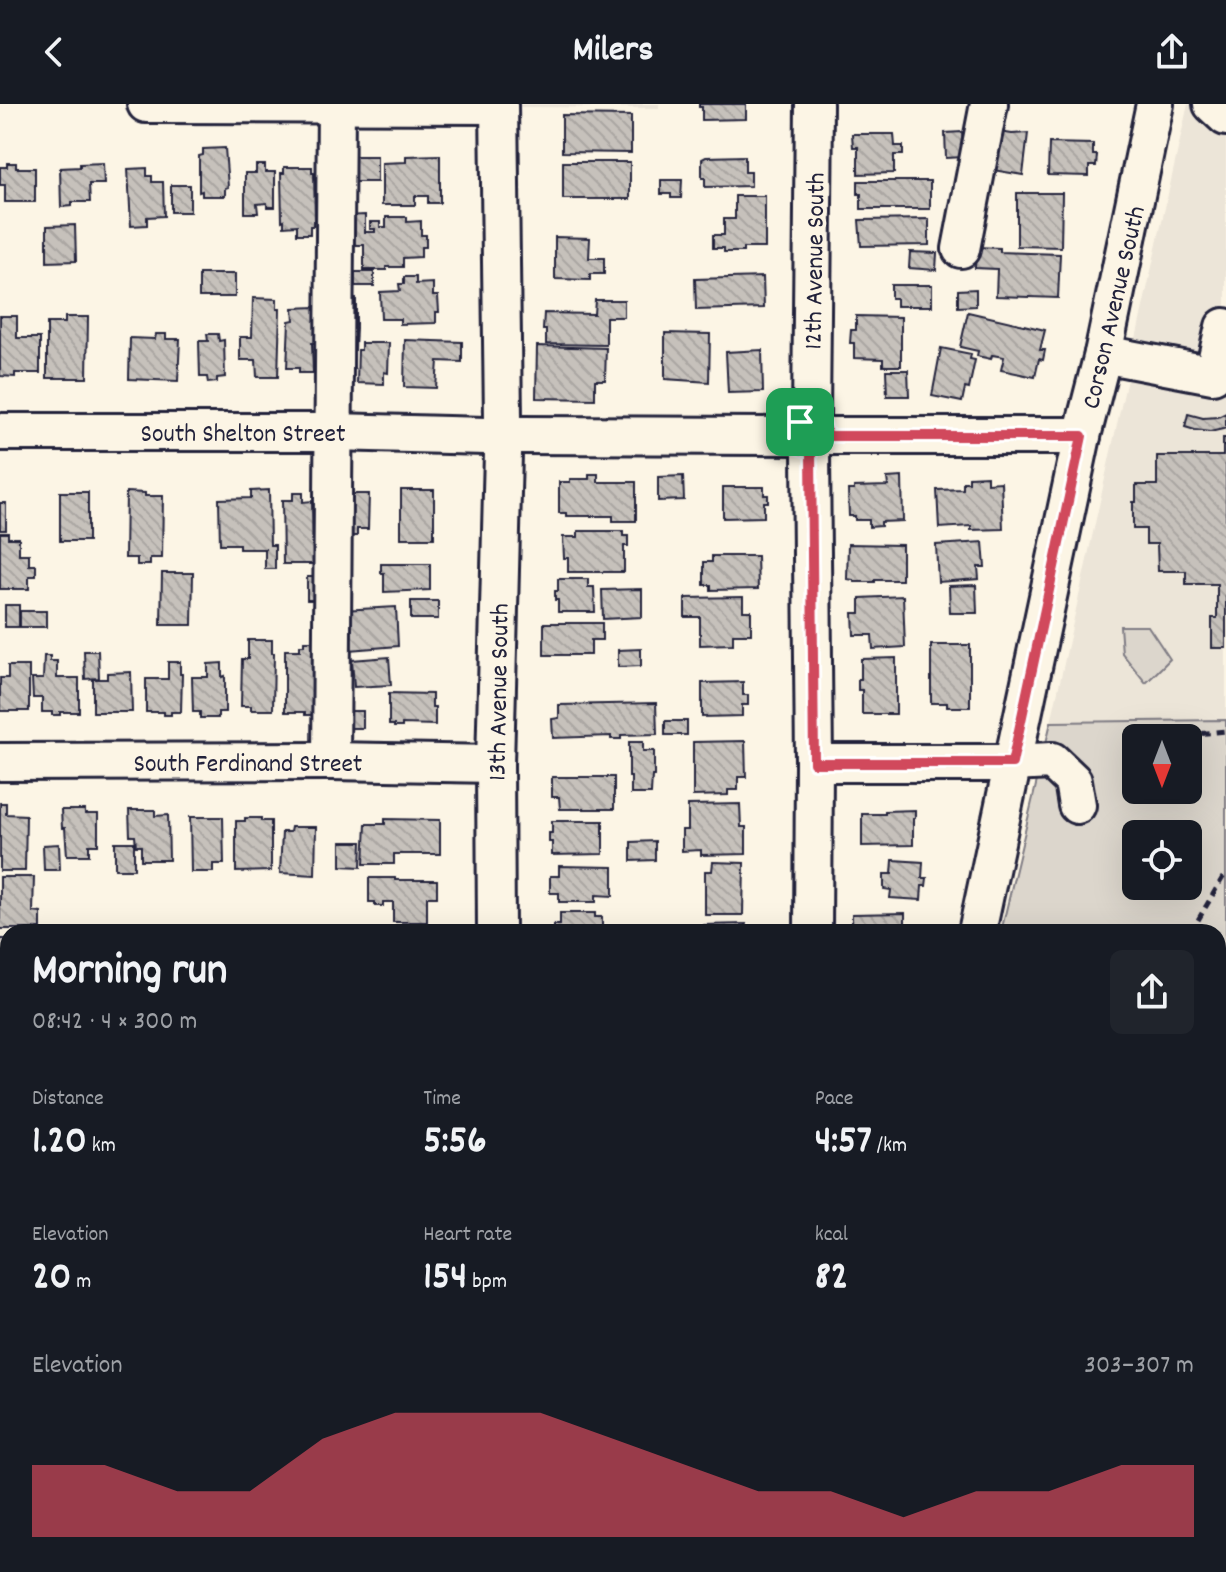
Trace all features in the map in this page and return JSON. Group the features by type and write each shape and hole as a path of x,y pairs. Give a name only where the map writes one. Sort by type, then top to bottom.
{"street":[{"path":"146,104 499,104"},
{"path":"331,761 336,104"},
{"name":"13th Avenue South","path":"496,924 495,764 503,436 499,104"},
{"name":"12th Avenue South","path":"813,924 811,435 814,104"},
{"path":"961,249 989,104"},
{"name":"Corson Avenue South","path":"979,924 1155,104"},
{"path":"1212,104 1226,117"},
{"path":"1103,354 1213,375 1224,327"},
{"name":"South Shelton Street","path":"0,432 1082,436"},
{"path":"814,763 1052,761 1073,781 1077,805"},
{"name":"South Ferdinand Street","path":"0,762 495,764"}],"path":[{"path":"1202,734 1226,731"},
{"path":"1196,924 1226,872"}],"shaded area":[{"path":"519,104 659,104 659,108 519,107"},
{"path":"1188,104 1226,104 1226,720 1051,722"},
{"path":"1120,626 1148,626 1170,659 1146,683 1122,653"},
{"path":"1226,720 1226,924 1003,924 1051,722"}],"building":[{"path":"699,104 746,104 746,119 702,120"},
{"path":"562,115 631,116 631,153 562,152"},
{"path":"993,131 1028,133 1023,175 987,169"},
{"path":"962,132 964,157 946,158 945,133"},
{"path":"852,134 894,134 895,146 903,146 903,155 894,155 894,173 858,174 858,147 853,147"},
{"path":"1049,143 1093,144 1093,155 1097,155 1096,166 1089,166 1089,176 1048,175"},
{"path":"225,148 228,187 225,188 225,196 202,196 202,191 199,192 199,156 203,155 203,149"},
{"path":"440,155 440,203 428,203 428,196 415,196 415,205 382,205 382,163 406,162 406,156"},
{"path":"350,156 377,156 377,182 350,182"},
{"path":"745,156 745,172 751,172 751,186 705,187 702,159"},
{"path":"563,162 630,162 630,199 563,199"},
{"path":"7,163 16,163 16,168 35,168 35,202 5,202 5,185 0,185 0,167 7,167"},
{"path":"103,163 104,184 89,184 90,202 72,202 72,206 61,207 60,168"},
{"path":"256,165 265,165 265,172 275,172 275,207 267,207 267,203 257,204 258,213 245,213 245,173 256,173"},
{"path":"284,167 312,167 315,221 310,226 310,234 297,234 297,225 284,226 282,221 281,173 284,173"},
{"path":"147,168 147,176 152,176 152,182 163,182 164,216 147,217 147,225 131,226 128,169"},
{"path":"661,180 682,180 681,198 661,194"},
{"path":"858,181 930,181 930,209 861,209"},
{"path":"171,185 190,185 190,212 171,212"},
{"path":"1017,193 1062,193 1061,247 1017,246"},
{"path":"735,196 765,196 765,248 724,252 724,248 713,248 713,235 724,235 724,219 735,219"},
{"path":"365,215 365,232 375,232 375,229 370,229 370,222 380,222 380,227 386,227 386,217 407,217 407,222 421,221 421,235 426,235 426,247 421,247 421,257 403,258 403,267 364,270 364,245 345,245 344,216"},
{"path":"929,219 929,245 861,246 859,220"},
{"path":"75,225 76,261 47,262 47,226"},
{"path":"555,237 590,238 589,258 604,258 604,274 590,274 590,280 555,279"},
{"path":"976,247 1000,248 1000,252 1060,254 1058,298 996,296 997,269 975,268"},
{"path":"910,252 937,253 936,270 909,268"},
{"path":"355,272 374,272 374,286 355,286"},
{"path":"199,274 235,274 235,297 199,297"},
{"path":"404,277 416,277 416,284 433,283 433,296 438,296 436,323 400,324 400,319 381,319 380,292 400,291 399,284 404,284"},
{"path":"763,277 764,308 696,310 695,279"},
{"path":"891,285 932,285 932,306 896,306 896,298 891,298"},
{"path":"976,289 976,306 958,307 958,290"},
{"path":"253,298 277,299 277,309 280,309 278,377 257,377 256,360 240,360 240,337 252,337"},
{"path":"341,298 356,298 356,326 341,325"},
{"path":"595,300 624,300 624,317 606,317 606,345 546,344 544,313 594,314"},
{"path":"315,307 320,343 312,343 313,373 299,373 299,368 287,368 289,321 294,320 293,308"},
{"path":"968,312 1045,330 1040,350 1045,350 1043,360 1039,359 1035,377 1001,370 1004,357 992,355 991,359 977,356 978,351 960,347"},
{"path":"0,316 17,316 17,338 40,338 40,373 0,376"},
{"path":"856,316 901,317 901,366 883,366 883,359 854,358 854,343 850,343 851,330 856,330"},
{"path":"65,317 88,317 87,378 47,378 47,323 65,323"},
{"path":"339,327 356,328 355,350 339,350"},
{"path":"665,333 710,334 709,382 665,379"},
{"path":"156,334 166,334 166,339 180,339 178,381 129,379 130,338 155,339"},
{"path":"207,334 218,334 219,341 224,340 225,377 217,378 217,382 208,383 207,377 200,377 199,341 208,341"},
{"path":"405,340 462,342 462,362 438,361 436,388 404,387"},
{"path":"361,343 389,343 388,373 384,372 384,384 357,383"},
{"path":"537,346 606,348 605,380 595,380 595,399 536,398"},
{"path":"941,348 971,354 970,359 975,360 969,389 965,388 962,402 932,396"},
{"path":"762,350 763,392 728,393 726,352"},
{"path":"886,370 908,370 909,396 887,396"},
{"path":"1226,413 1226,428 1210,432 1185,427 1188,414 1203,418"},
{"path":"1223,438 1226,438 1226,648 1212,648 1212,618 1217,618 1217,584 1186,584 1186,571 1158,571 1157,544 1146,544 1146,529 1133,529 1133,502 1136,502 1136,485 1157,485 1157,456 1223,456"},
{"path":"589,474 598,474 598,482 636,482 636,521 613,521 613,516 566,516 566,513 559,513 559,482 589,479"},
{"path":"683,476 684,500 658,501 658,477"},
{"path":"987,476 987,483 1001,482 1003,529 971,530 971,526 939,528 937,490 963,489 963,482 969,482 969,477"},
{"path":"902,477 903,521 881,522 881,526 869,527 869,520 855,520 855,516 849,516 848,490 888,486 887,478"},
{"path":"723,487 764,487 768,502 764,502 764,517 723,518"},
{"path":"269,490 270,545 275,545 275,569 265,569 265,549 239,549 239,544 220,544 219,499 251,498 251,491"},
{"path":"401,490 434,490 434,538 401,538"},
{"path":"60,492 88,492 88,541 60,541"},
{"path":"126,492 163,496 162,558 150,558 150,565 137,565 137,558 125,558"},
{"path":"293,493 303,493 303,502 312,501 313,564 283,564 282,500 293,500"},
{"path":"337,494 369,494 368,529 357,529 357,536 340,536"},
{"path":"0,503 6,503 6,530 0,530"},
{"path":"578,531 623,531 623,536 628,536 628,546 624,546 624,572 568,572 563,537 578,537"},
{"path":"0,533 8,533 8,538 19,538 19,554 29,554 29,565 36,565 36,576 29,576 29,589 0,589"},
{"path":"983,542 985,567 978,567 979,579 938,582 936,545"},
{"path":"848,544 902,545 902,580 854,582 847,579"},
{"path":"712,556 757,556 758,589 711,590 711,585 704,585 704,562 712,562"},
{"path":"381,564 430,564 430,590 384,592"},
{"path":"162,573 193,573 192,625 161,625"},
{"path":"307,577 322,577 322,600 307,600"},
{"path":"558,579 588,579 588,587 594,587 595,612 558,612 555,591 558,591"},
{"path":"976,585 977,613 950,613 949,586"},
{"path":"642,589 642,617 603,619 602,590"},
{"path":"903,596 905,647 873,649 872,635 854,635 853,613 860,613 860,598"},
{"path":"743,597 743,611 751,611 751,634 733,634 733,644 700,645 700,617 685,617 685,598"},
{"path":"411,601 438,601 438,619 411,619"},
{"path":"5,605 19,605 19,627 5,627"},
{"path":"396,607 398,646 337,651 342,610"},
{"path":"20,611 46,611 46,627 20,627"},
{"path":"544,623 602,623 602,640 591,640 591,655 544,655"},
{"path":"248,640 272,640 273,710 251,710 251,706 241,706 242,659 248,659"},
{"path":"304,641 320,641 316,715 285,712 285,650 300,650"},
{"path":"931,645 970,645 970,707 931,703"},
{"path":"641,649 641,666 618,667 618,650"},
{"path":"84,651 98,651 99,678 85,679"},
{"path":"44,656 50,656 50,661 57,661 57,678 79,678 79,712 52,715 52,712 42,712 42,698 33,698 32,679 43,679"},
{"path":"389,657 391,685 354,687 352,660"},
{"path":"896,658 896,714 862,714 862,690 858,690 861,659"},
{"path":"168,662 180,662 181,712 164,715 164,712 146,712 146,679 168,679"},
{"path":"222,663 225,712 218,712 218,718 200,718 200,712 193,712 192,677 208,677 208,664"},
{"path":"8,666 29,666 29,711 0,711 0,678 8,678"},
{"path":"131,672 132,712 93,712 93,679 107,679 107,673"},
{"path":"743,682 743,695 748,695 748,705 742,705 742,716 702,717 702,683"},
{"path":"389,693 432,694 435,725 389,725"},
{"path":"656,703 657,734 621,735 621,739 611,739 611,736 553,738 552,719 559,718 559,705"},
{"path":"338,711 363,711 363,728 338,728"},
{"path":"665,721 687,721 687,735 665,735"},
{"path":"745,741 746,777 738,777 738,790 728,790 728,795 693,796 693,742"},
{"path":"629,742 643,742 643,751 654,751 651,794 631,794"},
{"path":"552,777 614,777 614,809 560,809 559,797 552,797"},
{"path":"0,803 6,803 6,814 26,815 25,871 0,871"},
{"path":"740,804 741,827 746,827 746,854 701,855 701,850 682,851 682,830 688,830 688,805"},
{"path":"61,810 85,810 85,814 98,814 98,845 89,845 89,855 67,855"},
{"path":"129,810 155,810 155,816 168,815 169,860 141,860 141,846 136,846 135,836 130,836"},
{"path":"915,810 913,845 862,846 862,814"},
{"path":"190,817 223,817 224,864 213,864 213,872 191,872"},
{"path":"245,818 271,821 271,871 236,872 236,821 245,821"},
{"path":"385,819 440,820 440,854 394,854 394,864 364,864 366,824 385,824"},
{"path":"552,821 603,821 603,854 552,855 549,833 552,833"},
{"path":"291,827 316,827 315,875 280,873 282,832 290,832"},
{"path":"655,841 655,860 631,861 631,842"},
{"path":"115,842 134,842 134,869 115,869"},
{"path":"341,842 362,842 361,867 341,866"},
{"path":"59,844 60,870 44,870 43,845"},
{"path":"893,860 923,862 922,878 927,878 926,886 922,886 921,900 890,898 891,890 884,889 884,874 892,874"},
{"path":"713,862 744,863 743,915 705,915 705,871 712,871"},
{"path":"559,866 613,867 613,896 596,895 596,902 559,902 559,893 550,893 550,876 559,876"},
{"path":"0,877 34,877 33,912 41,913 41,924 0,924"},
{"path":"369,878 437,880 437,897 427,897 427,922 393,922 393,902 375,906 375,902 369,902"},
{"path":"560,913 595,913 595,917 602,917 602,924 560,924"},
{"path":"905,913 905,924 852,924 852,914"}],"route":[{"path":"809,417 820,420 827,428 828,436 1082,436 1012,763 814,763 811,452 800,449 796,444 794,433 800,422 809,417"}]}
